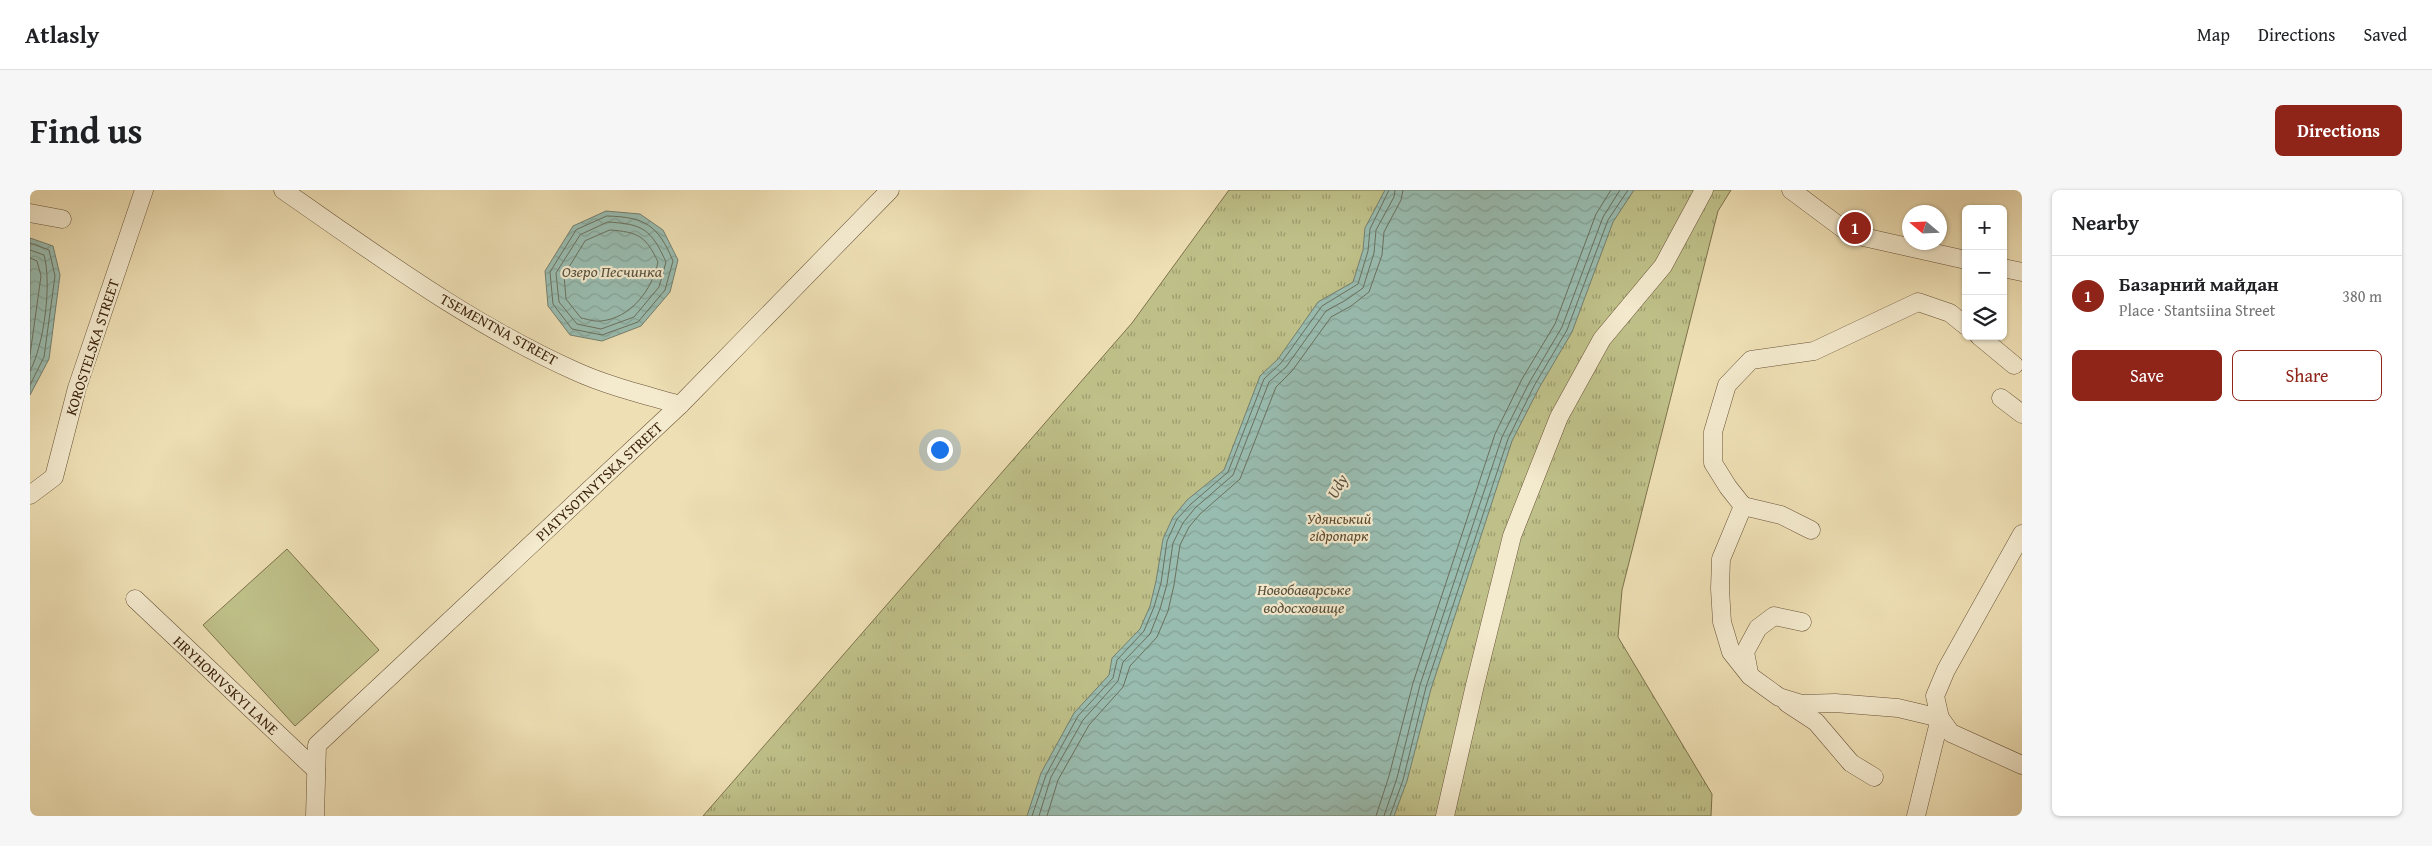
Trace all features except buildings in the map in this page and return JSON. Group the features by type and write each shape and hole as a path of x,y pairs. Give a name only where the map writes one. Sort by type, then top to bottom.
{"street":[{"name":"KOROSTELSKA STREET","path":"30,494 54,477 77,388 144,190"},
{"name":"TSEMENTNA STREET","path":"283,190 462,313 595,380 680,405"},
{"name":"PIATYSOTNYTSKA STREET","path":"315,816 317,745 680,405 890,190"},
{"path":"1446,816 1475,685 1512,536 1559,416 1602,339 1662,266 1704,190"},
{"path":"1791,190 1850,234 1962,259"},
{"path":"30,213 62,219"},
{"path":"2007,269 2022,272"},
{"path":"1811,530 1781,515 1743,506 1728,488 1713,463 1713,432 1727,385 1751,360 1814,351 1918,302 1950,313 1962,323"},
{"path":"1984,340 2014,366"},
{"path":"2001,398 2022,414"},
{"path":"1743,506 1721,559 1722,622 1731,652 1750,676 1816,722 1851,763 1874,777"},
{"path":"2022,534 1946,670 1935,696 1940,718 1951,733 2022,765"},
{"name":"HRYHORIVSKYI LANE","path":"135,600 316,770"},
{"path":"1750,676 1745,652 1758,628 1774,616 1802,622"},
{"path":"1779,697 1802,704 1835,703 1898,708 1940,718"},
{"path":"1916,816 1940,718"}],"green space":[{"name":"Удянський гідропарк","path":"1229,190 1731,190 1718,211 1622,590 1618,637 1712,794 1711,816 703,816 1132,323"},
{"path":"287,549 379,650 295,726 203,625"}],"water":[{"name":"Новобаварське водосховище","path":"1385,190 1634,190 1613,222 1572,332 1539,388 1512,441 1431,689 1407,781 1394,816 1027,816 1041,773 1074,713 1109,675 1112,658 1140,629 1150,606 1163,539 1173,517 1187,500 1224,470 1260,376 1278,359 1318,302 1353,282 1363,250 1365,228"},
{"name":"Озеро Песчинка","path":"606,211 640,214 663,230 678,260 670,292 641,326 602,341 570,335 548,306 545,271 573,226"},
{"path":"30,238 53,246 60,275 49,359 30,395"}],"place":[{"name":"Базарний майдан","path":"1855,228"}],"water label":[{"name":"Udy","path":"1337,486"}]}
